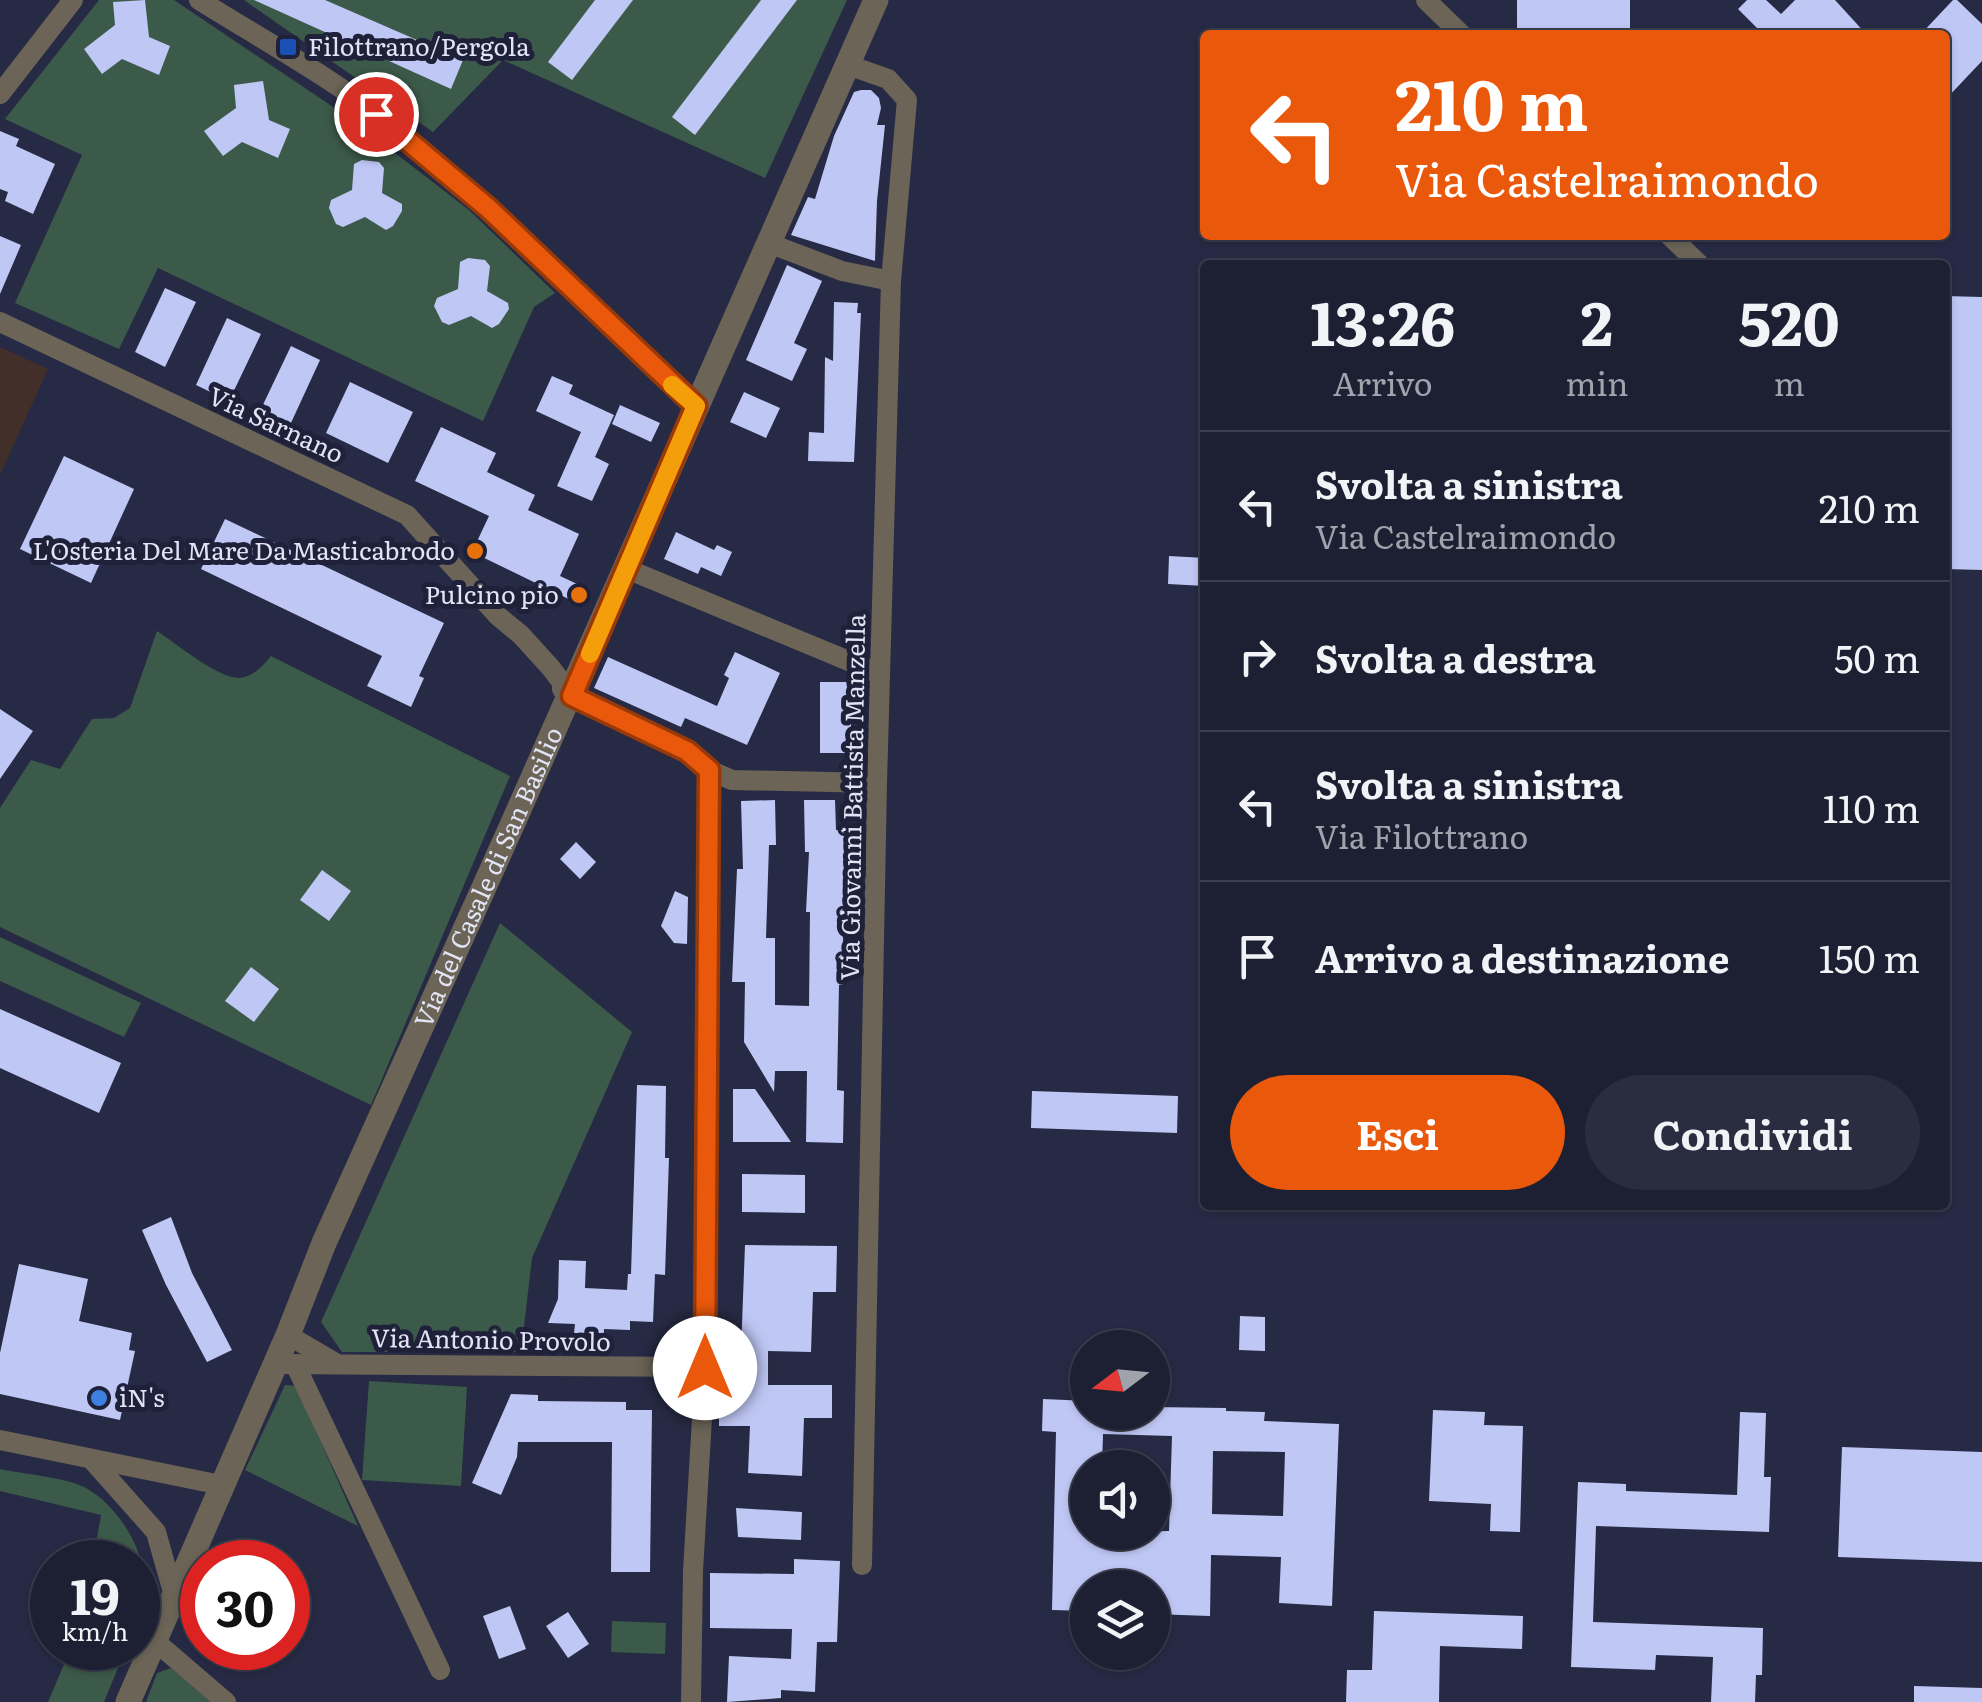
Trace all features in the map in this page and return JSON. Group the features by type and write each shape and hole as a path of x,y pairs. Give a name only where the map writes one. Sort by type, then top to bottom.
{"street":[{"path":"0,94 73,0"},
{"name":"Via del Casale di San Basilio","path":"160,1632 220,1485 285,1364 288,1335 324,1244 572,696 876,0"},
{"path":"1426,0 1457,30"},
{"path":"207,2 412,141 696,406"},
{"name":"Via Giovanni Battista Manzella","path":"848,64 888,80 906,100 891,281 862,1565"},
{"path":"1674,240 1695,260"},
{"path":"770,244 842,271 891,281"},
{"name":"Via Sarnano","path":"0,322 406,515 498,616 512,642 544,676 572,696 687,751 709,770"},
{"path":"627,569 880,674"},
{"path":"690,1702 705,1368 709,770 732,780 877,783"},
{"name":"Via Antonio Provolo","path":"288,1335 336,1363"},
{"path":"285,1364 440,1670"},
{"name":"Via Antonio Provolo","path":"285,1364 705,1368"},
{"path":"0,1440 220,1485"},
{"path":"92,1459 156,1532 174,1596"},
{"path":"160,1645 226,1702"},
{"name":"Via del Casale di San Basilio","path":"128,1702 143,1670"}],"shaded area":[{"path":"0,347 48,369 0,475"}],"green space":[{"path":"99,0 174,0 351,119 469,210 555,293 534,307 483,421 158,268 119,349 15,303 82,155 5,119"},
{"path":"244,0 847,0 765,178 503,60 433,132"},
{"path":"157,631 208,666 239,678 249,676 271,656 510,776 371,1105 0,927 0,808 31,760 60,769 92,719 114,718 130,708"},
{"path":"500,923 632,1032 532,1258 521,1352 342,1352 321,1322"},
{"path":"0,937 141,1003 124,1037 0,981"},
{"path":"369,1381 467,1387 461,1486 362,1480"},
{"path":"285,1385 296,1386 358,1526 245,1470"},
{"path":"0,1469 76,1484 114,1511 133,1540 97,1540 101,1515 0,1491"},
{"path":"612,1621 666,1623 665,1654 611,1652"},
{"path":"171,1668 211,1702 146,1702 157,1673"},
{"path":"62,1670 117,1670 104,1702 48,1702"}],"building":[{"path":"145,0 149,37 170,46 159,75 122,59 102,74 84,49 115,25 113,2"},
{"path":"254,0 325,0 463,60 451,89"},
{"path":"595,0 633,0 572,80 548,62"},
{"path":"761,0 797,0 695,135 672,117"},
{"path":"1517,0 1630,0 1630,29 1517,29"},
{"path":"1747,0 1766,0 1781,14 1795,0 1835,0 1862,30 1759,30 1738,9"},
{"path":"1953,0 1982,24 1982,61 1950,95 1950,30 1925,30"},
{"path":"263,81 269,120 290,129 278,158 242,142 223,156 204,131 236,108 234,85"},
{"path":"871,90 879,98 877,125 885,125 875,261 791,235 808,197 815,199 834,136 854,92"},
{"path":"0,131 19,139 16,146 55,164 33,214 5,201 8,192 0,189"},
{"path":"362,160 379,162 384,168 382,193 402,204 393,226 386,230 365,217 343,227 336,224 329,208 331,200 352,190 354,164"},
{"path":"0,236 21,245 0,294"},
{"path":"468,258 485,260 490,266 487,291 508,303 509,309 492,328 471,316 449,325 442,322 434,306 437,298 458,289 460,262"},
{"path":"787,265 822,281 794,343 807,349 792,381 746,360"},
{"path":"165,288 196,302 165,367 135,352"},
{"path":"1950,296 1982,297 1982,570 1950,569"},
{"path":"834,302 858,303 857,313 861,313 854,462 808,461 809,432 824,433 825,357 833,361"},
{"path":"227,318 261,334 229,401 196,385"},
{"path":"291,346 320,360 290,425 260,411"},
{"path":"552,376 573,385 569,394 614,415 595,457 609,464 592,501 557,486 581,432 536,411"},
{"path":"350,382 413,412 388,463 326,433"},
{"path":"744,392 780,408 766,438 730,422"},
{"path":"620,405 660,423 651,442 612,424"},
{"path":"441,427 496,453 487,472 535,495 528,510 579,534 560,576 590,590 583,606 472,552 489,516 415,481"},
{"path":"64,456 134,489 91,583 20,549"},
{"path":"225,519 444,623 419,676 424,678 411,707 367,686 382,656 201,569"},
{"path":"676,532 714,550 717,545 732,552 721,576 701,567 698,574 664,559"},
{"path":"1169,556 1200,558 1200,586 1168,584"},
{"path":"735,652 780,673 747,745 685,718 681,727 594,688 608,657 717,706 729,678 724,675"},
{"path":"820,682 851,682 851,753 820,753"},
{"path":"0,709 33,731 0,779"},
{"path":"775,800 776,845 769,845 766,938 775,938 775,1005 809,1006 809,852 805,852 804,800 835,800 836,830 844,830 844,878 848,878 843,914 843,985 839,985 837,1090 844,1091 843,1143 806,1142 807,1071 775,1071 774,1092 744,1042 745,982 732,982 737,869 743,869 741,801"},
{"path":"576,842 596,862 580,879 560,859"},
{"path":"322,870 351,891 329,921 300,900"},
{"path":"675,891 688,897 687,944 674,943 661,926"},
{"path":"251,967 279,989 254,1022 225,1001"},
{"path":"0,1009 121,1063 99,1113 0,1068"},
{"path":"637,1085 666,1086 665,1158 669,1158 665,1275 655,1274 653,1322 630,1321 630,1330 574,1333 575,1324 548,1323 558,1299 559,1260 586,1261 585,1288 627,1290 631,1274"},
{"path":"733,1089 755,1089 791,1142 733,1142"},
{"path":"1032,1091 1178,1096 1177,1133 1031,1128"},
{"path":"742,1174 805,1175 805,1213 742,1212"},
{"path":"171,1217 192,1273 232,1350 207,1362 142,1230"},
{"path":"745,1245 837,1246 836,1292 813,1292 811,1352 768,1351 768,1385 832,1385 832,1418 804,1418 802,1476 748,1473 750,1426 719,1426 719,1377 740,1377"},
{"path":"19,1264 88,1279 79,1321 132,1333 129,1350 135,1351 120,1420 0,1394 0,1353"},
{"path":"1240,1316 1265,1317 1265,1351 1239,1350"},
{"path":"511,1394 538,1395 538,1401 626,1402 626,1410 652,1410 650,1572 611,1572 612,1442 518,1442 517,1457 501,1495 472,1483"},
{"path":"1043,1399 1070,1400 1070,1430 1170,1430 1170,1407 1226,1408 1265,1412 1264,1421 1339,1424 1332,1606 1279,1603 1281,1557 1211,1555 1210,1616 1170,1615 1170,1570 1070,1570 1070,1610 1052,1610 1056,1432 1042,1431","holes":["1213,1451 1285,1452 1283,1516 1212,1514"]},
{"path":"1433,1410 1485,1412 1484,1425 1523,1426 1520,1532 1490,1531 1491,1504 1429,1501"},
{"path":"1740,1412 1766,1413 1764,1477 1771,1477 1769,1532 1596,1526 1593,1622 1763,1628 1762,1675 1756,1675 1755,1702 1711,1702 1713,1657 1656,1655 1655,1670 1571,1667 1578,1482 1626,1484 1626,1491 1737,1495"},
{"path":"1842,1447 1982,1452 1982,1562 1838,1557"},
{"path":"736,1508 802,1512 801,1540 738,1537"},
{"path":"794,1559 840,1561 837,1642 817,1642 815,1692 781,1690 781,1698 727,1702 729,1656 791,1659 792,1629 710,1628 710,1573 794,1574"},
{"path":"510,1606 526,1649 499,1659 483,1616"},
{"path":"1374,1611 1523,1616 1522,1649 1440,1646 1439,1702 1346,1702 1347,1670 1372,1670"},
{"path":"568,1612 589,1644 568,1658 546,1626"},
{"path":"1914,1686 1982,1688 1982,1702 1914,1702"}],"slow traffic":[{"path":"590,654 696,406 672,385"}],"place":[{"name":"Filottrano/Pergola","path":"288,47"},
{"name":"L'Osteria Del Mare Da Masticabrodo","path":"475,551"},
{"name":"Pulcino pio","path":"579,595"},
{"name":"iN's","path":"99,1398"}],"route":[{"path":"376,114 488,208 696,406 572,696 687,751 709,770 705,1368"}]}
